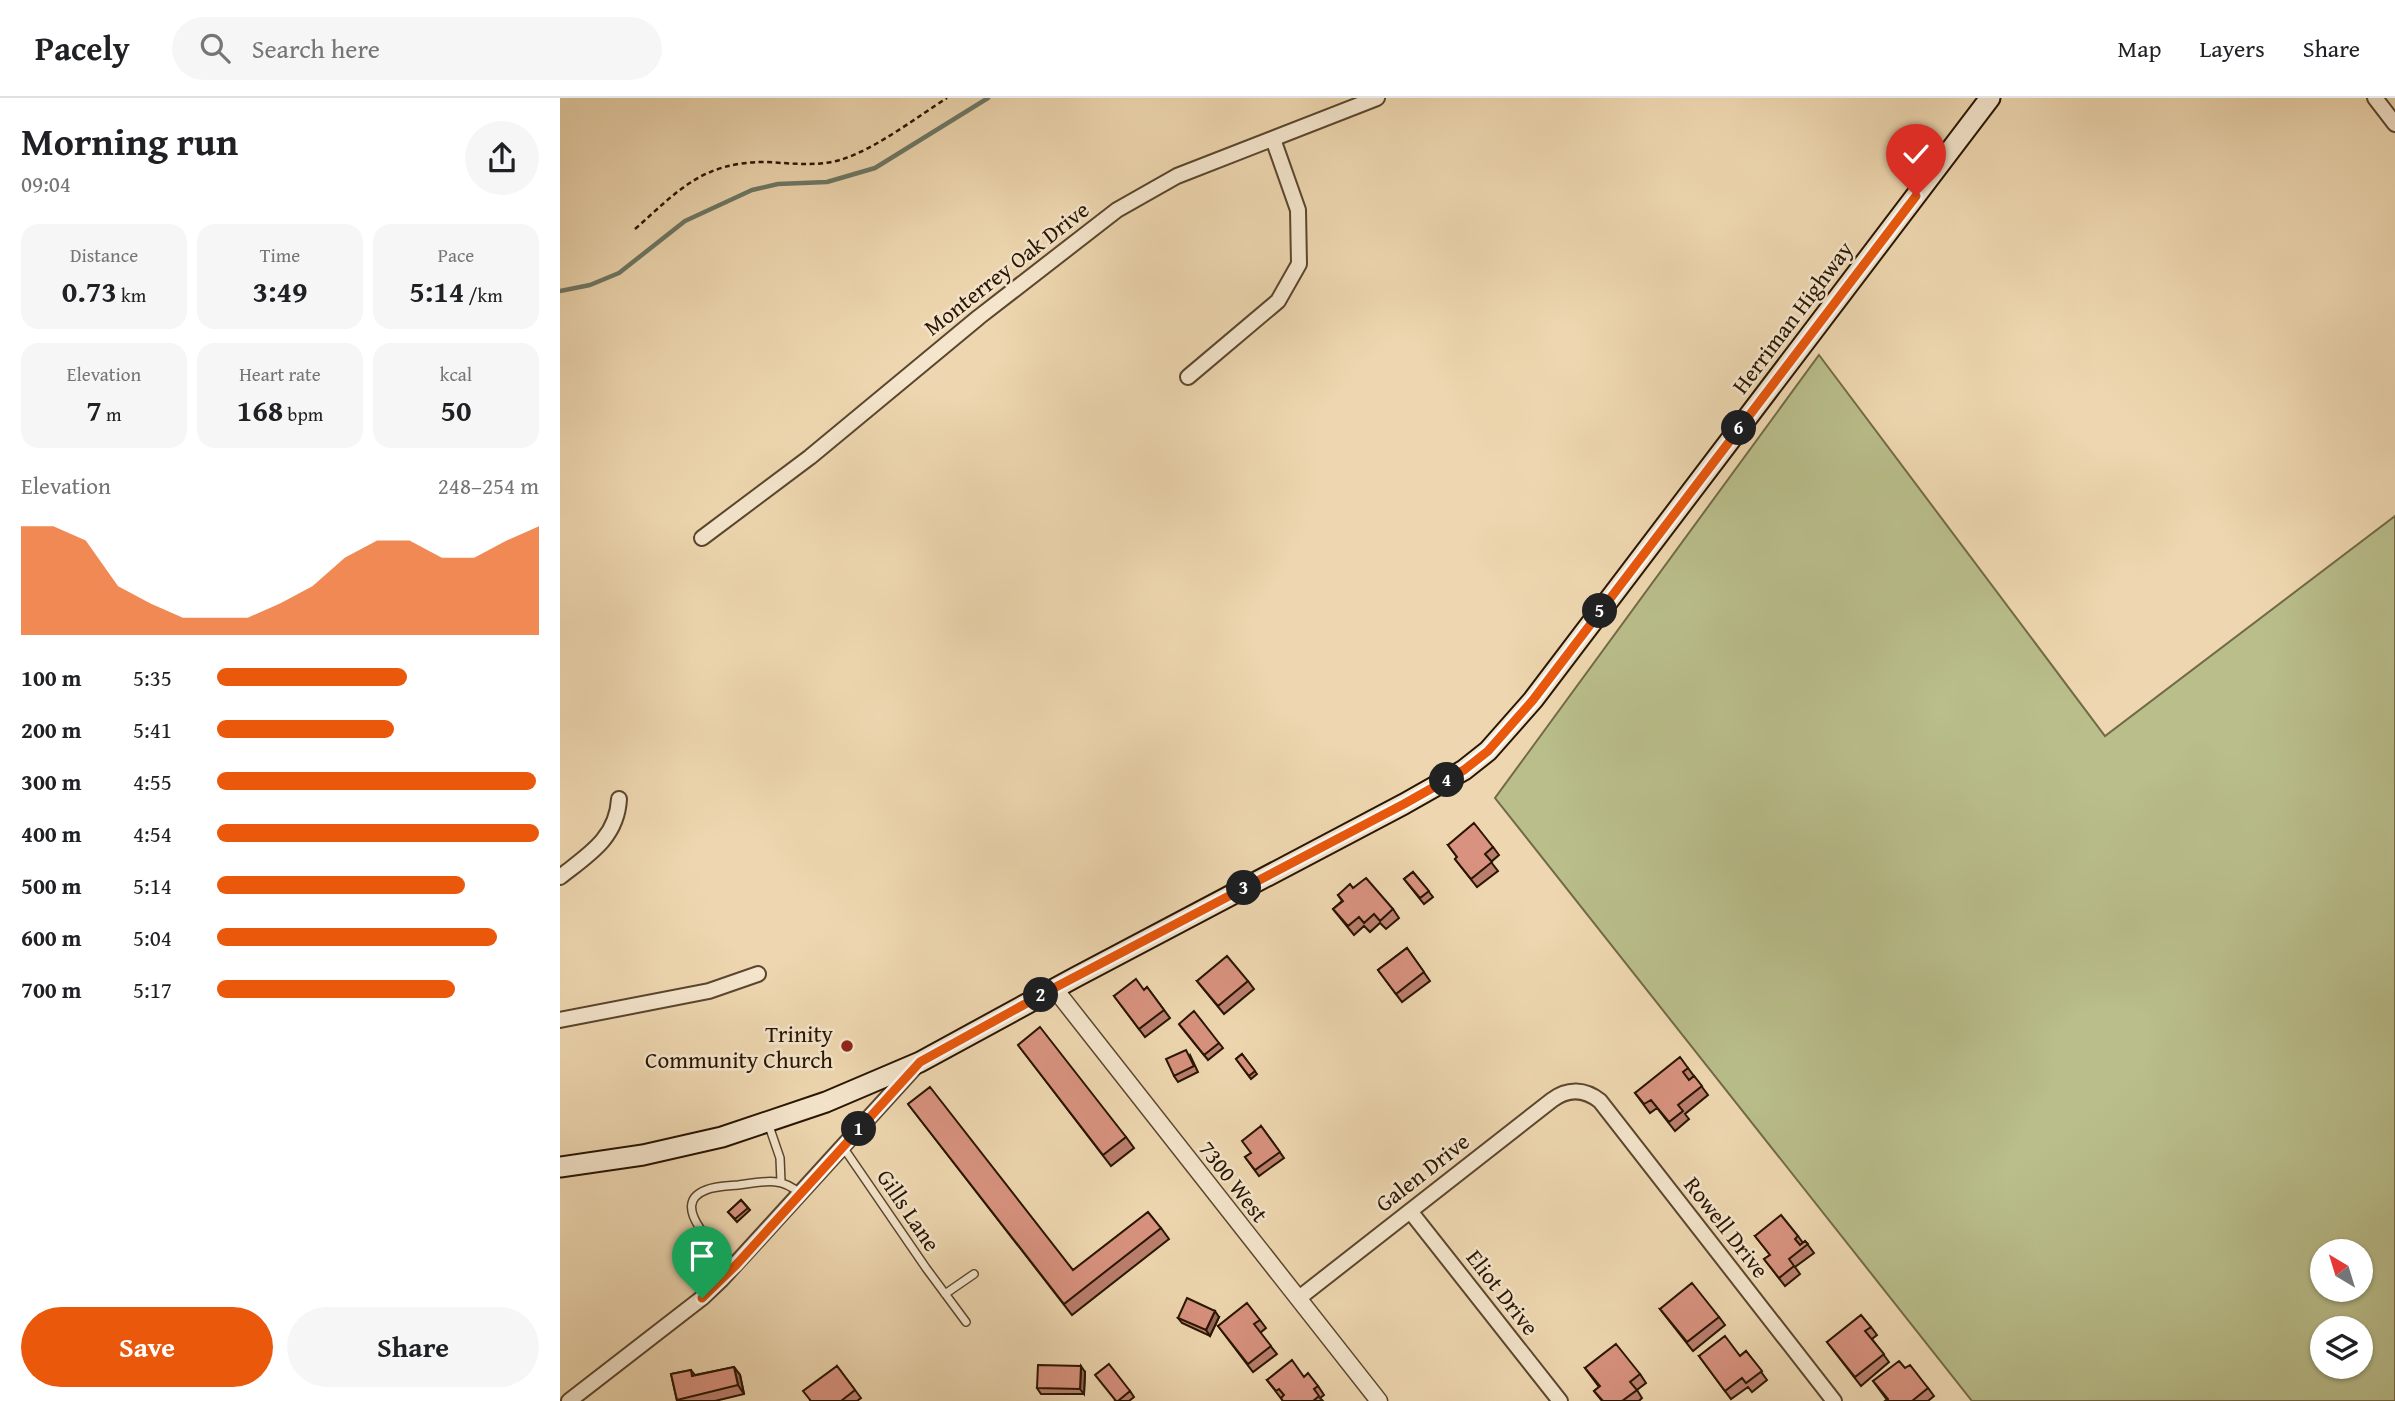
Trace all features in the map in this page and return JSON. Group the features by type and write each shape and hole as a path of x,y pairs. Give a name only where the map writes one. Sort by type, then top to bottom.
{"main road":[{"name":"Herriman Highway","path":"560,1167 677,1148 768,1123 850,1093 920,1062 1464,770 1488,751 1533,700 1990,98"}],"street":[{"name":"Monterrey Oak Drive","path":"702,538 810,457 979,317 1117,210 1177,176 1377,98"},
{"path":"2375,98 2393,117"},
{"path":"1188,377 1278,301 1299,264 1298,211 1273,139"},
{"path":"560,877 595,850 609,834 617,816 619,799"},
{"path":"560,1020 709,991 758,974"},
{"name":"7300 West","path":"1054,988 1379,1401"},
{"path":"569,1401 702,1298 736,1265 920,1062"},
{"name":"Galen Drive","path":"1299,1298 1552,1100 1564,1093 1578,1091"},
{"name":"Rowell Drive","path":"1578,1091 1600,1101 1834,1401"},
{"name":"Eliot Drive","path":"1410,1211 1560,1401"}],"lane":[{"path":"768,1123 780,1158 781,1182"},
{"name":"Gills Lane","path":"843,1147 966,1322"},
{"path":"736,1265 695,1223 692,1212 694,1201 702,1192 768,1181 781,1182 800,1194"},
{"path":"945,1294 974,1274"}],"path":[{"path":"635,229 684,186 716,169 745,163 811,164 841,160 872,145 947,98"}],"green space":[{"path":"1819,355 2105,736 2395,516 2395,1401 1972,1401 1495,798"}],"building":[{"path":"1474,823 1493,847 1485,854 1492,862 1471,879 1448,845"},
{"path":"1413,872 1429,891 1420,898 1404,879"},
{"path":"1366,878 1393,909 1380,921 1374,914 1364,923 1359,917 1348,926 1333,909 1343,901 1338,895 1350,884 1353,888"},
{"path":"1407,948 1424,972 1396,994 1378,970"},
{"path":"1227,956 1248,981 1218,1006 1197,981"},
{"path":"1136,979 1144,990 1147,987 1164,1010 1139,1029 1114,996"},
{"path":"1194,1011 1219,1043 1204,1055 1179,1024"},
{"path":"1040,1027 1126,1137 1103,1155 1018,1045"},
{"path":"1186,1050 1194,1066 1174,1076 1166,1059"},
{"path":"1242,1054 1255,1071 1249,1076 1236,1059"},
{"path":"1680,1057 1688,1068 1683,1072 1689,1080 1694,1076 1702,1086 1678,1105 1683,1111 1669,1122 1651,1100 1644,1104 1635,1093"},
{"path":"930,1087 1073,1270 1148,1212 1161,1228 1064,1304 908,1104"},
{"path":"1261,1126 1280,1152 1255,1170 1245,1157 1251,1153 1242,1141"},
{"path":"741,1200 748,1208 735,1219 728,1212"},
{"path":"1781,1215 1798,1236 1795,1239 1800,1245 1805,1241 1808,1244 1789,1259 1794,1266 1779,1278 1764,1259 1770,1255 1755,1236"},
{"path":"1692,1283 1719,1317 1687,1342 1660,1309"},
{"path":"1187,1298 1215,1311 1206,1330 1178,1318"},
{"path":"1247,1303 1260,1320 1254,1324 1271,1346 1248,1364 1218,1326"},
{"path":"1861,1315 1871,1327 1865,1331 1884,1354 1855,1377 1827,1342"},
{"path":"1725,1336 1740,1356 1746,1351 1762,1371 1746,1383 1742,1378 1725,1391 1699,1356"},
{"path":"1616,1344 1640,1374 1630,1382 1637,1390 1622,1401 1603,1401 1594,1391 1600,1386 1585,1368"},
{"path":"1292,1360 1304,1377 1308,1373 1318,1386 1314,1389 1319,1396 1313,1401 1283,1401 1281,1398 1284,1395 1279,1389 1276,1391 1267,1380"},
{"path":"1899,1361 1905,1368 1910,1365 1928,1388 1912,1401 1885,1401 1888,1399 1873,1381"},
{"path":"1109,1364 1130,1391 1118,1401 1095,1375"},
{"path":"1038,1365 1081,1366 1080,1389 1037,1388"},
{"path":"837,1366 855,1390 841,1401 811,1401 803,1391"},
{"path":"734,1367 738,1385 677,1400 671,1374 691,1370 692,1376"}],"waterway":[{"path":"560,291 590,285 619,273 685,221 752,190 778,184 827,182 875,168 988,98"}],"place":[{"name":"Trinity Community Church","path":"847,1046"}],"route":[{"path":"702,1298 736,1265 920,1062 1054,988 1404,804 1464,770 1488,751 1533,700 1916,196"}]}
